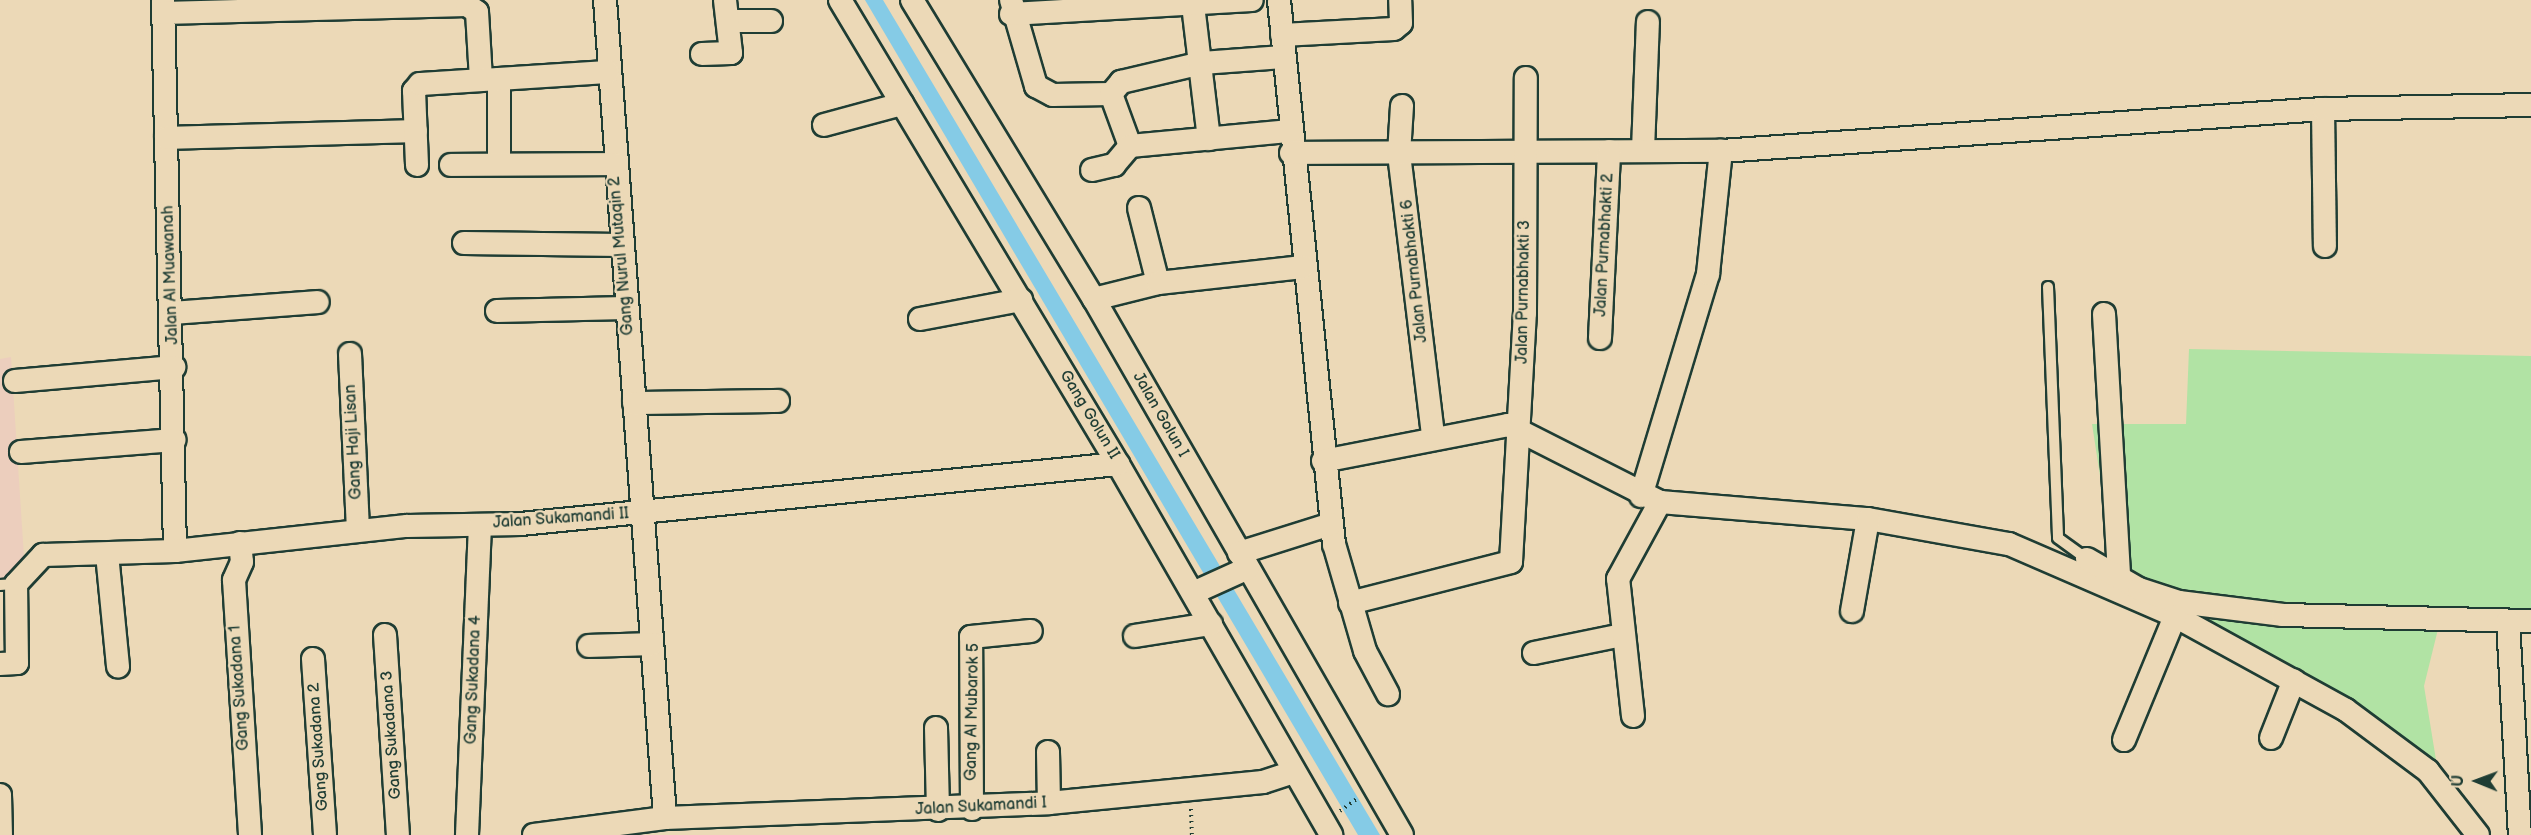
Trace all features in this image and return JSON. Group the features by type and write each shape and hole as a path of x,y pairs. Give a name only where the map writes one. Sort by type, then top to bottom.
{"street":[{"path":"605,0 611,0"},
{"name":"Gang Nurul Mutaqin 2","path":"605,0 608,72 665,818"},
{"name":"Gang Golun II","path":"840,0 1118,464 1197,591 1210,624 1294,772 1332,825"},
{"name":"Jalan Golun I","path":"912,0 1094,299 1239,566 1402,835"},
{"path":"1252,0 1193,5 1011,7 1036,86 1069,98 1111,94 1121,82 1282,46 1394,29 1401,22 1400,0"},
{"path":"1279,0 1303,267 1331,524 1350,603 1365,651 1388,694"},
{"path":"163,7 468,4 477,12 490,79 499,163"},
{"path":"1193,5 1202,63 1209,140"},
{"name":"Jalan Al Muawanah","path":"163,7 173,313 175,551"},
{"path":"702,54 731,52 727,10 771,21"},
{"path":"1643,150 1648,22"},
{"path":"417,165 416,87 490,79 608,72"},
{"name":"Jalan Purnabhakti 3","path":"1350,603 1511,562 1519,430 1527,154 1526,78"},
{"path":"1111,94 1130,147"},
{"path":"824,125 902,104"},
{"path":"1092,170 1114,165 1130,147 1209,140 1291,142 1399,154 1721,151 2322,109 2531,105"},
{"name":"Jalan Purnabhakti 6","path":"1402,106 1399,154 1433,436"},
{"path":"2322,109 2325,246"},
{"path":"166,138 416,131"},
{"path":"1633,716 1622,635 1618,579 1651,499 1708,274 1721,151"},
{"name":"Jalan Purnabhakti 2","path":"1600,338 1608,152"},
{"path":"451,165 615,164"},
{"path":"1139,208 1158,283"},
{"path":"464,243 621,245"},
{"path":"1094,299 1158,283 1303,267"},
{"path":"921,319 1021,300"},
{"path":"173,313 318,302"},
{"path":"497,311 626,308"},
{"path":"2104,314 2119,577"},
{"name":"Gang Haji Lisan","path":"350,354 358,529"},
{"path":"15,381 174,367"},
{"path":"634,403 778,401"},
{"path":"1323,461 1433,436 1508,425 1651,499 1868,519 2009,544 2175,616 2346,710 2428,771 2478,835"},
{"path":"21,452 175,440"},
{"name":"Jalan Sukamandi II","path":"8,584 43,555 175,551 358,529 480,525 643,513 1118,464"},
{"path":"1852,611 1868,519"},
{"path":"1197,591 1239,566 1331,524"},
{"name":"Gang Sukadana 4","path":"467,835 480,525"},
{"name":"Gang Sukadana 1","path":"240,543 242,562 234,580 250,835"},
{"path":"107,554 118,666"},
{"path":"2087,559 2119,577 2179,602 2283,615 2531,621"},
{"path":"8,584 9,662"},
{"path":"2124,740 2175,616"},
{"path":"2508,622 2520,835"},
{"path":"1136,636 1210,624"},
{"name":"Gang Al Mubarok 5","path":"972,809 971,637 1031,631"},
{"name":"Gang Sukadana 3","path":"385,635 398,835"},
{"path":"1534,653 1622,635"},
{"path":"588,646 652,644"},
{"name":"Gang Sukadana 2","path":"313,659 325,835"},
{"path":"2271,738 2294,680"},
{"path":"936,728 938,810"},
{"path":"1048,752 1049,803"},
{"name":"Jalan Sukamandi I","path":"534,835 665,818 972,809 1049,803 1263,782 1294,772"},
{"path":"0,795 1,835"}],"lane":[{"path":"2048,287 2058,538 2087,559"}],"path":[{"path":"1332,825 1364,794"}],"shaded area":[{"path":"11,357 26,588 0,591 0,359"}],"green space":[{"path":"2189,349 2531,356 2531,612 2441,617 2424,686 2437,766 2118,592 2092,424 2186,424"}],"water":[{"path":"865,0 883,0 1380,835 1358,835"}]}
